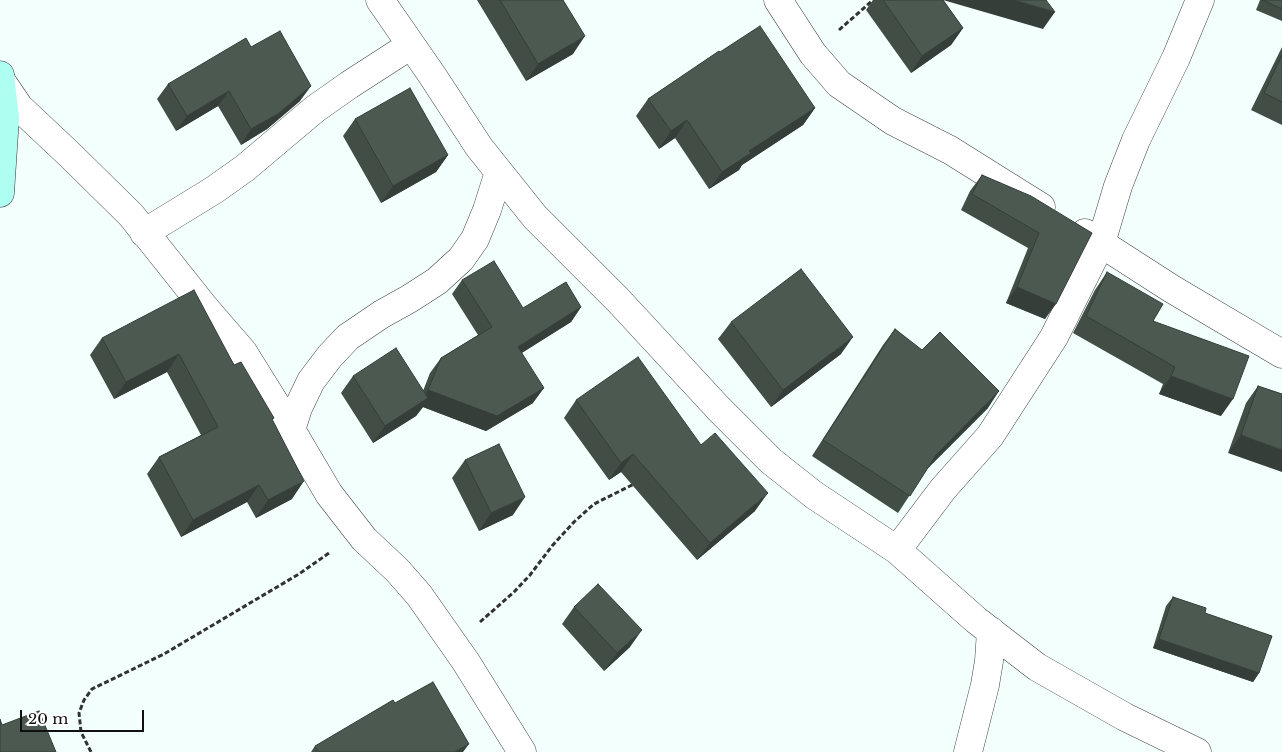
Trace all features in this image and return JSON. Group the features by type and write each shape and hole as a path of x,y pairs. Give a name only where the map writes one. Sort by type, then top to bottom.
{"main road":[{"path":"0,77 5,118 0,193"}],"street":[{"path":"380,0 478,147 535,217 618,300 719,409 772,461 814,495 897,550 976,620 1037,667 1125,717 1197,752"},
{"path":"778,0 812,54 839,84 893,121 950,150 1101,242 1172,289 1282,354"},
{"path":"897,550 943,489 990,436 1054,337 1101,242 1118,186 1136,140 1176,58 1200,0"},
{"path":"144,232 214,190 245,168 315,109 411,45"},
{"path":"0,77 19,107 131,215 205,308 243,352 329,494 364,539 398,570 419,595 466,662 522,752"},
{"path":"291,430 298,408 311,381 330,356 348,337 437,281 461,259 475,239 487,210 499,172"},
{"path":"968,752 985,685 991,631"}],"path":[{"path":"812,54 873,0"},
{"path":"455,646 514,592 574,522 594,504 642,480"},
{"path":"91,752 81,732 79,713 84,700 92,689 164,654 299,574 359,533"}],"building":[{"path":"500,0 563,0 585,36 538,64"},
{"path":"883,0 943,0 963,28 922,56"},
{"path":"1014,0 1046,0 1055,12"},
{"path":"1263,0 1282,0 1282,9"},
{"path":"760,26 815,108 749,151 751,153 722,172 687,120 671,131 648,99"},
{"path":"280,31 311,86 278,114 251,129 229,91 187,116 168,84 246,38 251,47"},
{"path":"1282,55 1282,102 1264,93"},
{"path":"410,88 448,155 393,186 355,119"},
{"path":"982,175 1031,196 1092,233 1056,304 1017,287 1039,233 972,194"},
{"path":"494,261 523,308 566,282 581,307 518,347 544,388 497,416 428,390 441,358 492,327 462,280"},
{"path":"801,269 853,337 783,390 731,322"},
{"path":"1107,272 1163,304 1153,321 1249,356 1233,399 1171,376 1175,367 1086,316"},
{"path":"194,290 234,365 241,362 274,418 272,419 304,481 268,500 259,485 193,520 159,457 218,427 179,354 126,382 102,338"},
{"path":"895,329 922,350 940,332 999,391 936,455 910,496 823,440"},
{"path":"396,348 428,398 385,426 353,376"},
{"path":"638,357 701,445 715,433 768,493 710,543 633,454 621,463 576,400"},
{"path":"1258,386 1282,394 1282,450 1241,435"},
{"path":"499,444 525,497 491,513 465,460"},
{"path":"598,584 642,630 617,653 574,607"},
{"path":"1173,597 1206,608 1205,613 1272,636 1259,673 1159,639"},
{"path":"433,682 469,744 454,752 319,752 315,746 393,700 395,703"},
{"path":"39,711 56,752 0,752 0,719 2,725"}]}
